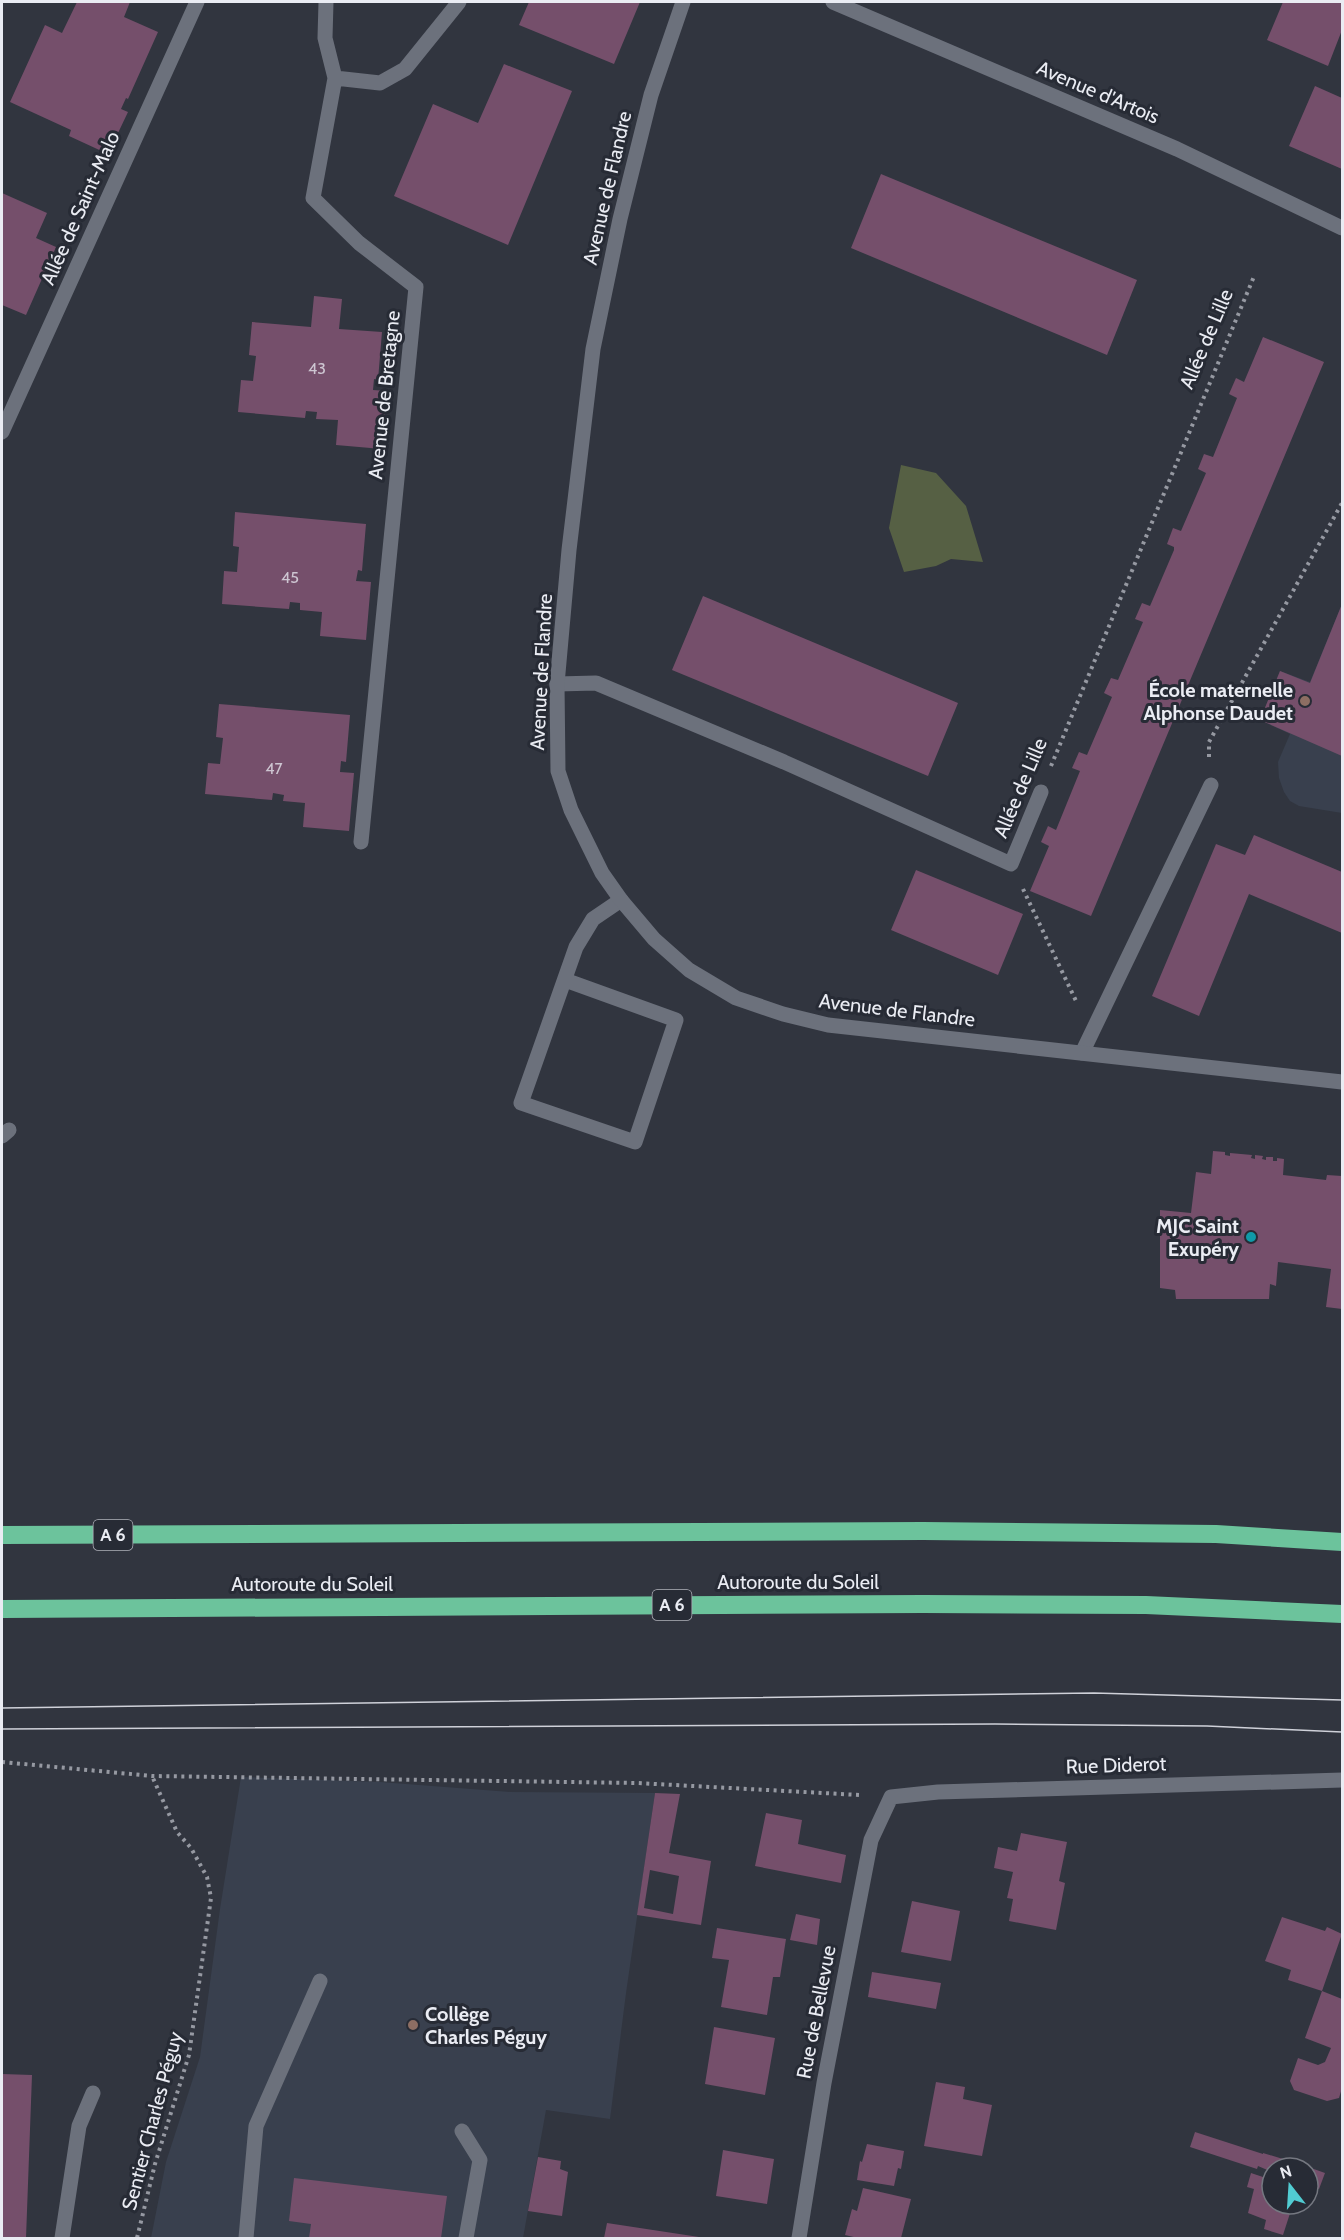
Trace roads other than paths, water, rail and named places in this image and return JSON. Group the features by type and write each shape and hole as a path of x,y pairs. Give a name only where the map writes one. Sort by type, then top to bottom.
{"highway":[{"name":"A 6","path":"2,1535 923,1531 1216,1534 1342,1542"},
{"name":"Autoroute du Soleil","path":"2,1610 934,1604 1146,1605 1342,1614"}],"street":[{"name":"Allée de Saint-Malo","path":"2,432 197,2"},
{"name":"Avenue de Bretagne","path":"326,2 325,38 334,78 313,198 359,243 416,287 362,842"},
{"path":"334,78 380,83 405,69 459,2"},
{"name":"Avenue de Flandre","path":"683,2 651,95 620,219 593,349 569,550 557,684 558,771 571,810 602,873 654,939 689,970 736,998 783,1014 828,1025 1342,1082"},
{"name":"Avenue d'Artois","path":"833,2 1177,149 1342,228"},
{"name":"Allée de Lille","path":"557,684 596,684 784,762 1011,864 1041,792"},
{"path":"1082,1053 1211,784"},
{"path":"565,980 676,1020 635,1142 520,1103 576,947 593,919 621,900"},
{"name":"Rue Diderot","path":"891,1797 938,1792 1342,1780"},
{"name":"Rue de Bellevue","path":"799,2238 824,2083 872,1840 891,1797"},
{"path":"246,2238 256,2126 320,1981"},
{"path":"62,2238 79,2126 93,2093"},
{"path":"462,2131 480,2160 466,2238"}],"tram line":[{"path":"2,1708 1094,1693 1342,1700"},
{"path":"2,1729 995,1724 1207,1726 1342,1732"}],"place":[{"name":"École maternelle Alphonse Daudet","path":"1305,701"},
{"name":"MJC Saint Exupéry","path":"1251,1237"},
{"name":"Collège Charles Péguy","path":"413,2025"}]}
